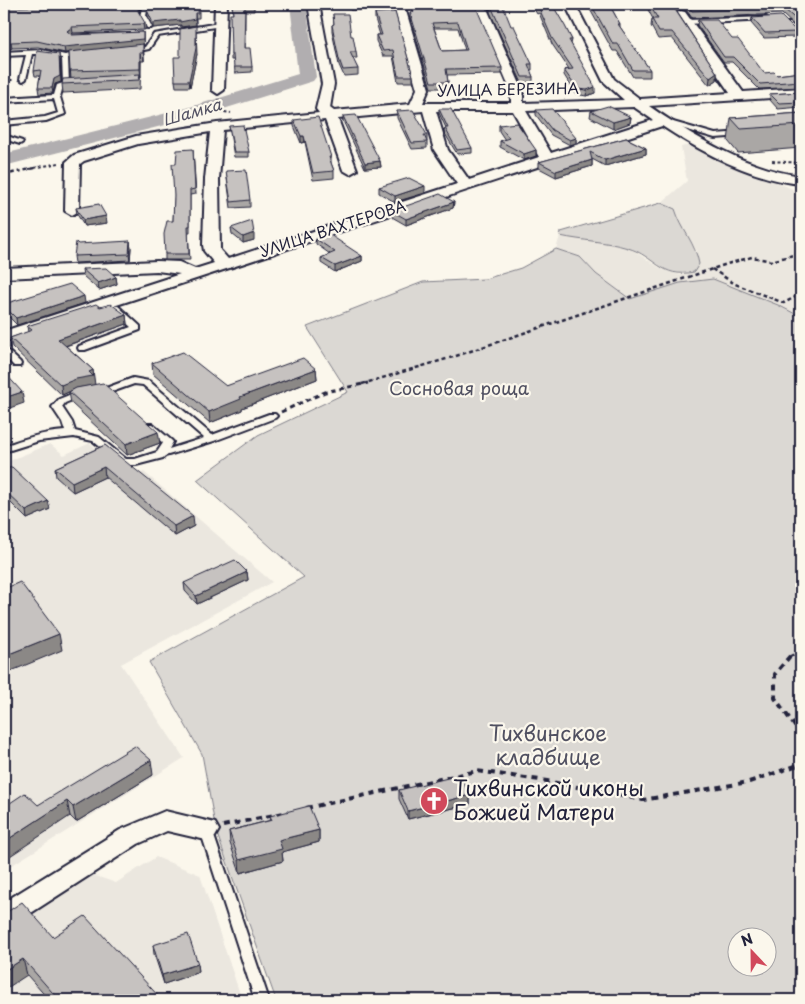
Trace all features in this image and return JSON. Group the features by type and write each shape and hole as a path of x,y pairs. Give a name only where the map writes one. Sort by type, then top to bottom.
{"street":[{"path":"98,6 174,4"},
{"path":"219,92 218,25 221,4"},
{"path":"313,4 328,84 323,109 330,115 350,170"},
{"path":"398,4 423,89 422,107 445,160 466,186"},
{"path":"479,4 517,91 518,107 547,158"},
{"path":"570,4 610,81 637,103 686,135 751,167 783,179 801,180"},
{"path":"684,18 739,96"},
{"name":"УЛИЦА БЕРЕЗИНА","path":"79,158 136,140 216,127 330,115 422,107 518,107 637,103 801,92"},
{"name":"УЛИЦА ВАХТЕРОВА","path":"6,334 108,303 663,121"},
{"path":"216,127 212,179 211,245 212,251 225,264"},
{"path":"72,211 73,162 79,158"},
{"path":"4,273 157,266 179,267 195,274"},
{"path":"4,916 128,837 165,821 206,830"}],"lane":[{"path":"144,5 143,16 150,27"},
{"path":"684,18 772,18"},
{"path":"782,18 801,37"},
{"path":"144,34 156,35 218,25"},
{"path":"122,51 147,48 156,35"},
{"path":"4,54 42,52 65,56 87,54"},
{"path":"23,79 29,53"},
{"path":"65,56 66,84"},
{"path":"4,123 46,119 62,114 57,97 60,85 75,84"},
{"path":"4,100 57,97"},
{"path":"663,121 715,136 753,133"},
{"path":"4,137 20,142"},
{"path":"82,348 137,328 127,317 108,303"},
{"path":"4,352 17,364"},
{"path":"71,434 67,422 57,407 62,401 96,389 113,393 134,381 146,383 211,439"},
{"path":"138,416 168,442 167,447 160,456"},
{"path":"4,449 34,440 71,434 97,440 124,462 160,456 272,416"},
{"path":"206,830 262,1000"}],"path":[{"path":"219,92 219,111"},
{"path":"4,175 79,158"},
{"path":"771,160 801,163"},
{"path":"272,416 325,392 378,381 712,269 752,257 771,261 801,254"},
{"path":"712,269 736,284 784,303 801,294"},
{"path":"801,651 792,654 775,674 775,698 801,736"},
{"path":"303,809 477,771 547,781 643,800 748,782 801,764"},
{"path":"206,830 293,811"}],"shaded area":[{"path":"693,144 801,193 801,317 778,305 680,283 630,299 596,274 580,257 556,249 560,236 601,241 631,249 660,268 680,275 694,272 697,251 680,224 675,209 661,203 687,181 681,147"},
{"path":"90,443 128,478 144,472 272,582 121,664 184,758 4,870 4,463 50,444 64,455"},
{"path":"156,857 200,875 242,1000 4,1000 4,926 93,875 116,883"}],"green space":[{"path":"661,203 675,209 692,243 699,264 694,272 683,273 666,270 645,256 628,248 560,236 561,232"},
{"name":"Тихвинское кладбище","path":"556,249 580,257 596,274 630,299 680,283 713,279 778,305 801,317 801,1000 276,1000 216,831 202,754 149,662 304,577 197,480 258,435 348,392 307,327 423,282 485,279 521,268"}],"building":[{"path":"139,4 138,11 145,23 143,24 72,27 67,31 72,35 143,32 143,39 64,47 37,41 11,42 4,45 6,15 4,15 4,7"},
{"path":"149,4 199,4 198,13 195,13 195,19 180,22 180,20 153,23 147,10"},
{"path":"232,4 254,4 245,6 244,48 250,48 252,67 234,67 233,55 231,55 230,14 233,14"},
{"path":"371,4 371,5 349,5"},
{"path":"416,4 467,4 469,7 476,7 502,68 446,69 448,82 431,82 410,12 414,12 412,8 418,8","holes":["458,22 467,50 442,51 432,23"]},
{"path":"535,4 552,4 595,87 587,90 577,89 564,70 573,69 552,38 539,8"},
{"path":"591,4 609,4 620,24 618,24 650,70 633,70 618,44 613,44"},
{"path":"649,4 680,4 674,8 717,73 710,78 672,32 659,32 652,19 658,19"},
{"path":"687,4 801,4 801,24 783,8 692,11"},
{"path":"491,6 503,6 511,26 514,26 532,64 528,64 533,77 522,77"},
{"path":"395,12 413,76 398,76 393,50 383,51 376,35 382,35 375,13"},
{"path":"333,14 348,14 351,36 353,36 356,52 350,52 358,69 343,70 332,25 334,24"},
{"path":"781,16 797,32 765,33 752,18"},
{"path":"698,20 717,20 732,39 738,39 764,73 774,72 777,75 801,72 801,81 760,84 733,57 724,57"},
{"path":"196,26 196,48 189,81 175,81 174,57 180,57 180,29"},
{"path":"143,44 143,53 140,53 140,69 70,71 69,52"},
{"path":"4,51 9,51 4,70"},
{"path":"37,51 59,54 60,76 54,79 52,88 38,88 41,70 34,71"},
{"path":"140,74 139,80 62,84 63,79"},
{"path":"801,92 801,102 779,103 770,94"},
{"path":"608,106 631,117 613,122 591,111"},
{"path":"439,109 451,109 472,148 457,150 445,128 448,128"},
{"path":"552,109 576,138 570,140 552,130 536,110"},
{"path":"413,110 427,135 424,135 427,142 412,143 397,111"},
{"path":"801,113 801,125 741,129 731,118"},
{"path":"356,115 380,161 365,163 343,116"},
{"path":"318,117 334,171 313,173 304,136 301,136 294,120"},
{"path":"517,123 536,150 524,154 500,141 509,138 499,125"},
{"path":"243,125 249,152 234,152 229,126"},
{"path":"626,138 646,148 605,160 590,152 592,160 556,171 539,162"},
{"path":"193,149 195,189 190,190 189,254 165,254 164,234 167,221 173,221 172,164 176,164 177,150"},
{"path":"246,170 250,200 231,202 226,171"},
{"path":"409,178 425,186 395,196 379,187"},
{"path":"440,194 454,202 406,219 392,211"},
{"path":"99,204 106,216 83,220 76,208"},
{"path":"252,221 254,233 243,237 231,228"},
{"path":"327,233 362,256 335,266 321,258 335,252 316,239 319,235"},
{"path":"130,241 129,254 74,256 76,242 78,244"},
{"path":"106,268 116,277 98,283 82,269"},
{"path":"70,284 84,296 16,318 4,306 4,304"},
{"path":"96,304 100,307 111,304 126,315 58,339 93,370 89,372 93,376 76,379 61,385 10,338 32,330 27,326"},
{"path":"183,352 226,386 303,358 316,369 240,397 241,399 209,412 152,363"},
{"path":"4,372 22,392 4,398"},
{"path":"103,383 158,432 126,444 69,392 76,388"},
{"path":"105,445 193,516 174,526 104,467 72,482 55,468"},
{"path":"12,467 48,501 26,511 4,490 4,470"},
{"path":"235,560 247,572 196,596 184,583"},
{"path":"20,582 59,634 4,656 4,589"},
{"path":"135,746 151,760 73,807 67,801 4,842 4,807 25,793 38,805"},
{"path":"460,775 470,795 408,811 399,790"},
{"path":"309,806 319,830 279,840 282,849 239,860 229,831 272,820 270,816"},
{"path":"22,902 53,937 85,916 162,1000 59,1000 23,959 4,971 4,914"},
{"path":"188,934 198,964 162,975 153,945"}],"waterway":[{"name":"Шамка","path":"4,160 194,112 307,77 298,4"}],"place":[{"name":"Тихвинской иконы Божией Матери","path":"434,801"}],"park label":[{"name":"Сосновая роща","path":"459,389"}]}
